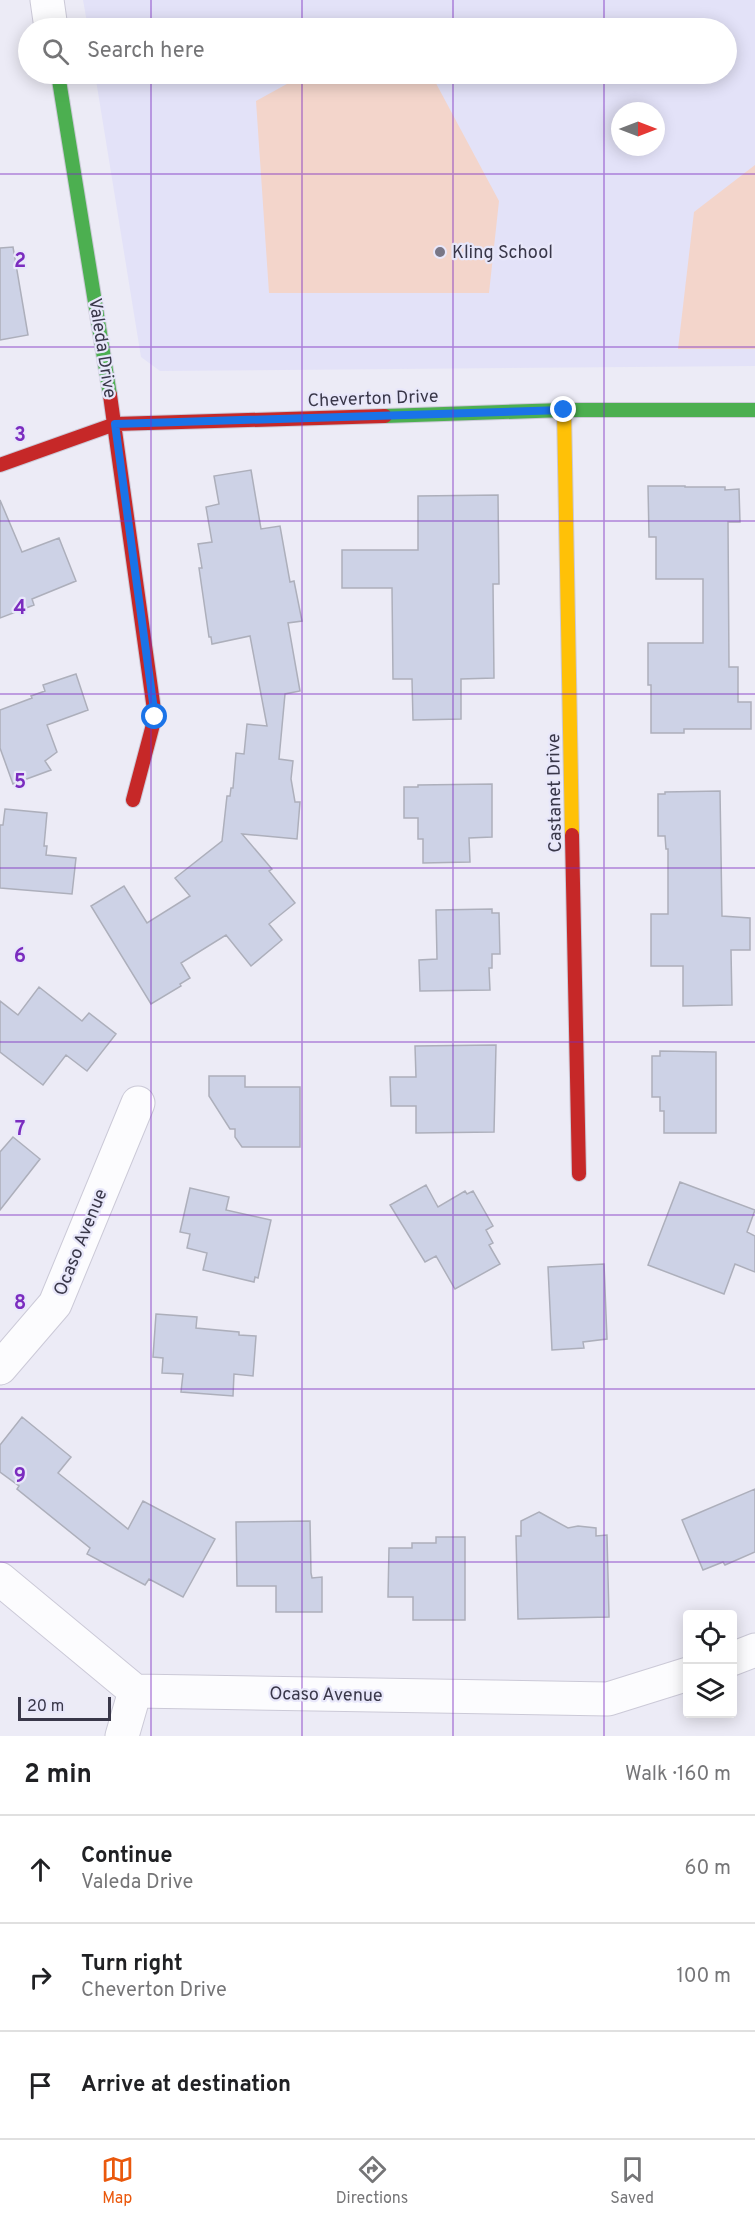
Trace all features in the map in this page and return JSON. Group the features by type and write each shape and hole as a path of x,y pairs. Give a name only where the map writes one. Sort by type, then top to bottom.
{"street":[{"path":"46,0 49,18"},
{"name":"Valeda Drive","path":"60,84 115,424 155,717 133,800"},
{"name":"Cheverton Drive","path":"0,465 115,424 564,410 755,410"},
{"name":"Castanet Drive","path":"564,410 579,1174"},
{"name":"Ocaso Avenue","path":"0,1368 55,1304 138,1103"},
{"path":"0,1579 135,1691 122,1736"},
{"path":"737,1657 755,1650"},
{"name":"Ocaso Avenue","path":"135,1691 608,1699 683,1675"}],"shaded area":[{"name":"Kling School","path":"83,0 755,0 755,366 160,371 141,357 97,84 737,84 737,18 86,18"},
{"path":"287,84 436,84 499,201 489,293 269,293 256,101"},
{"path":"755,165 755,349 678,349 694,212"}],"building":[{"path":"13,247 28,335 0,340 0,248"},
{"path":"251,470 261,529 280,526 290,582 294,581 302,621 288,623 300,691 285,694 279,759 293,761 291,779 295,802 300,802 297,839 242,834 272,869 269,871 295,903 269,924 282,940 251,966 226,935 181,963 190,978 151,1004 91,906 124,886 147,923 190,896 175,878 222,841 227,796 230,796 231,788 233,788 236,753 244,754 247,724 267,726 250,636 212,644 199,568 202,568 198,544 212,542 206,507 219,504 214,476"},
{"path":"648,486 739,489 740,522 728,522 729,667 738,667 738,702 751,702 751,729 684,729 684,733 651,733 648,643 703,643 703,579 656,579 656,537 649,537"},
{"path":"498,495 499,584 493,584 494,678 461,679 461,719 413,720 412,679 393,679 392,588 342,588 342,550 418,550 418,496"},
{"path":"0,500 22,552 59,538 76,581 32,599 34,605 0,618"},
{"path":"76,674 88,710 47,725 57,752 45,761 51,770 13,784 0,748 0,710 45,691 43,685"},
{"path":"492,784 492,837 469,838 470,862 423,863 423,839 418,839 418,818 404,818 404,787"},
{"path":"720,791 722,916 750,918 750,950 731,950 732,1005 683,1006 683,966 651,966 651,914 668,914 668,849 666,849 665,836 658,836 658,794"},
{"path":"5,809 47,813 44,846 47,846 46,855 76,858 72,894 0,888 0,825 3,825"},
{"path":"492,909 492,913 499,913 500,954 492,954 492,968 489,968 490,990 420,991 419,960 437,959 436,910"},
{"path":"39,987 82,1021 89,1013 116,1034 87,1071 66,1055 43,1085 0,1052 0,1001 18,1015"},
{"path":"496,1045 494,1132 416,1133 416,1106 391,1106 390,1077 416,1077 415,1046"},
{"path":"660,1051 716,1052 716,1133 664,1133 664,1111 660,1111 660,1097 652,1097 652,1056 660,1056"},
{"path":"209,1076 245,1076 245,1087 300,1087 300,1147 242,1147 235,1137 235,1129 230,1129 209,1096"},
{"path":"13,1137 40,1159 0,1210 0,1152"},
{"path":"680,1182 755,1210 747,1232 755,1236 755,1272 735,1264 724,1294 648,1265"},
{"path":"426,1185 438,1207 465,1191 467,1194 473,1191 493,1226 486,1230 493,1243 489,1245 500,1264 455,1289 436,1256 425,1262 390,1205"},
{"path":"190,1188 229,1197 226,1210 271,1220 258,1278 255,1277 254,1282 203,1270 207,1253 187,1248 190,1234 180,1232"},
{"path":"604,1264 607,1339 583,1342 584,1348 552,1350 548,1267"},
{"path":"156,1314 197,1317 196,1328 256,1336 253,1376 234,1374 233,1396 181,1392 183,1374 162,1373 163,1358 153,1357"},
{"path":"22,1417 71,1457 58,1473 128,1529 143,1501 215,1539 183,1597 149,1579 145,1585 87,1554 90,1548 17,1489 19,1486 0,1472 0,1445"},
{"path":"755,1489 755,1552 725,1565 723,1562 703,1570 682,1520"},
{"path":"539,1512 568,1528 578,1526 596,1528 596,1536 607,1535 609,1617 518,1619 516,1536 521,1536 521,1521"},
{"path":"310,1521 311,1573 312,1578 322,1577 322,1612 276,1612 276,1586 237,1586 236,1522"},
{"path":"436,1537 465,1537 465,1620 413,1620 413,1597 388,1597 389,1548 412,1548 412,1543 436,1543"}],"traffic: fast":[{"path":"60,84 110,395"},
{"path":"385,416 564,410 755,410"}],"traffic: slow":[{"path":"564,410 572,835"}],"traffic: jam":[{"path":"110,395 155,717 133,800"},
{"path":"0,465 115,424 385,416"},
{"path":"572,835 579,1174"}],"place":[{"name":"Kling School","path":"440,252"}],"route":[{"path":"155,717 115,424 564,410"}]}
